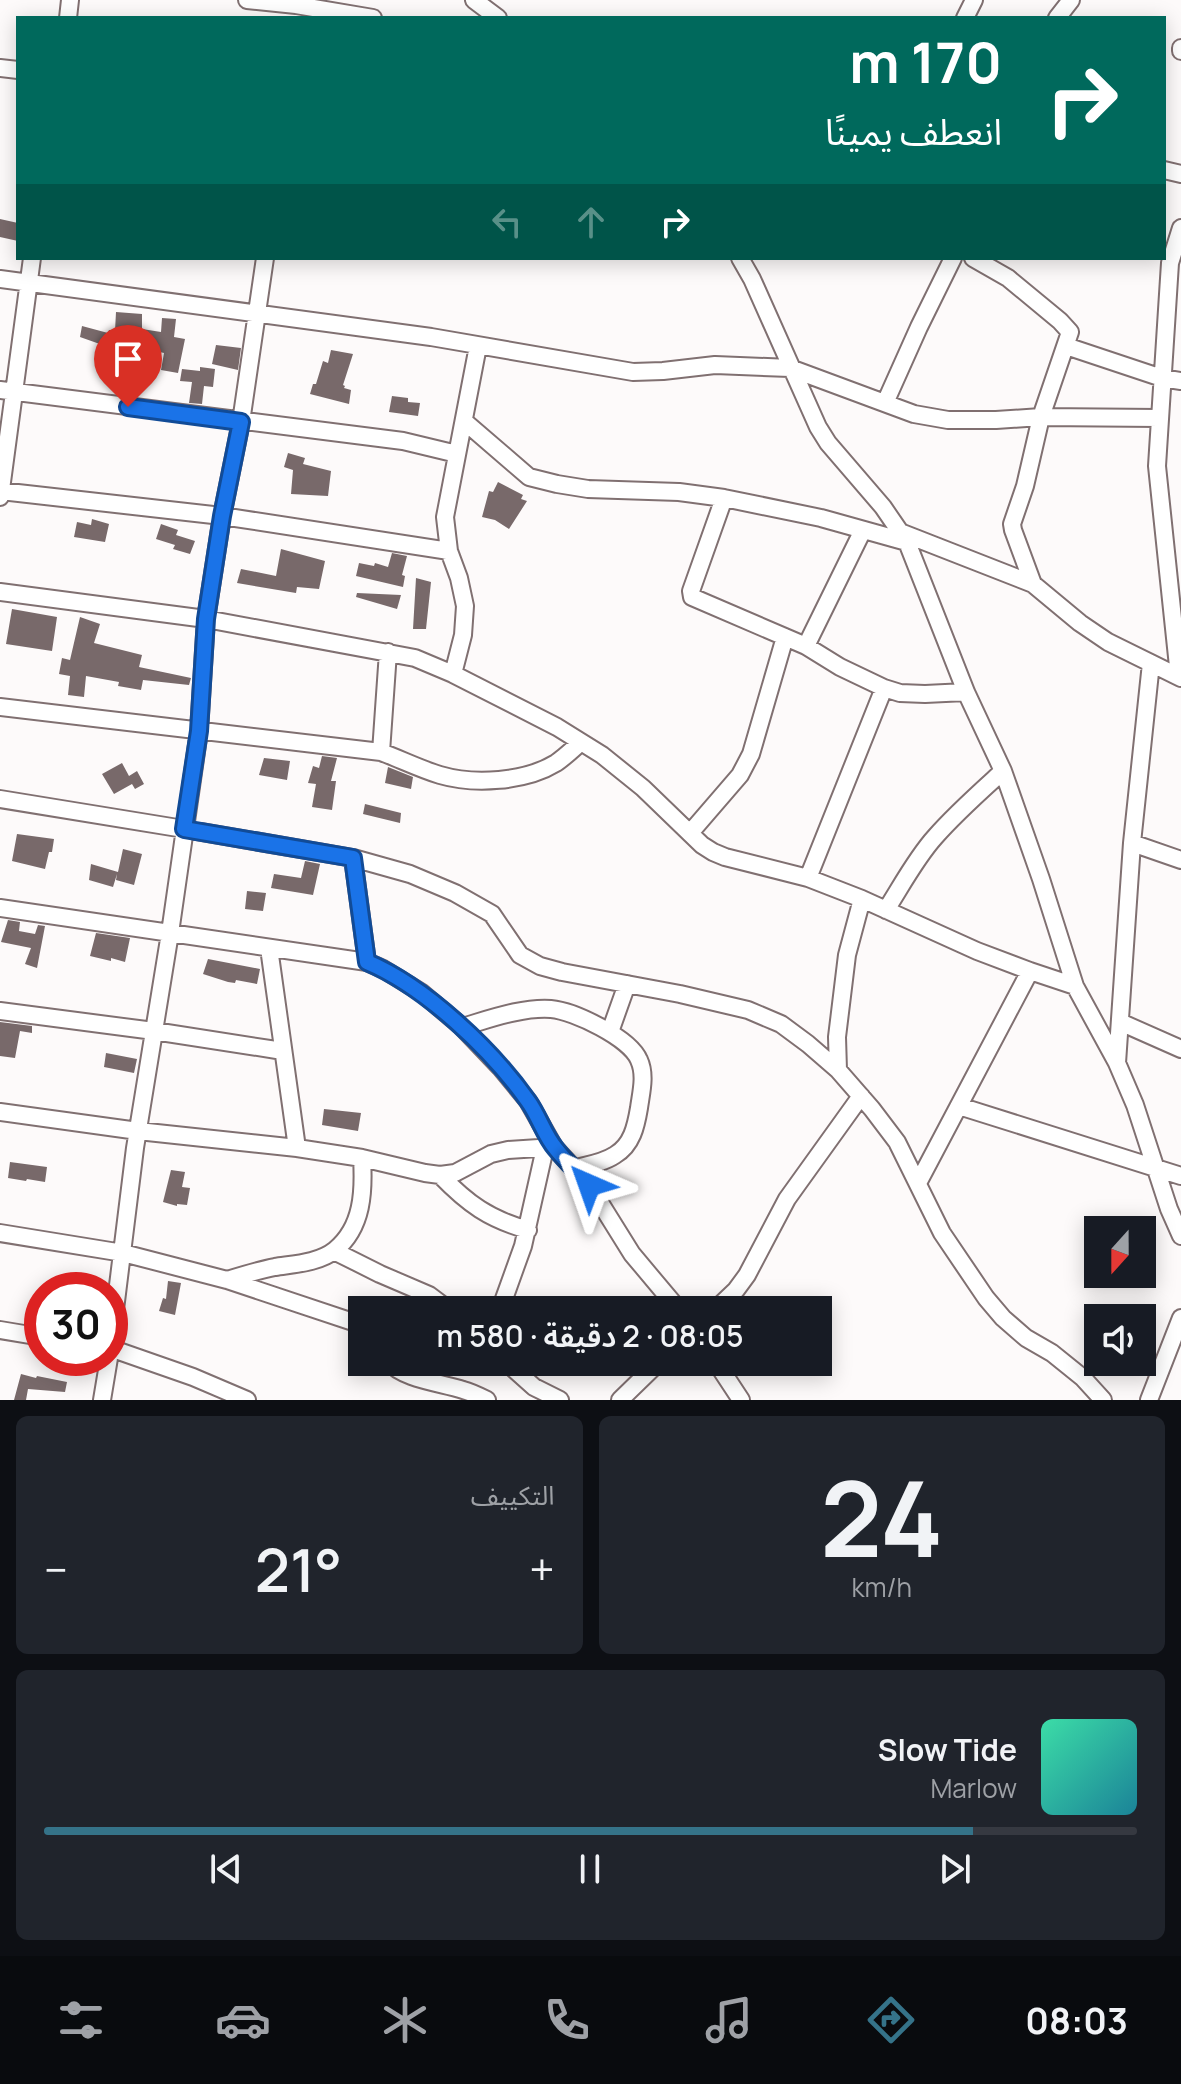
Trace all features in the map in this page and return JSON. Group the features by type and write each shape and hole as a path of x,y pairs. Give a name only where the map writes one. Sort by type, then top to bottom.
{"street":[{"path":"247,0 358,16"},
{"path":"474,0 495,16"},
{"path":"1059,16 1071,0"},
{"path":"1180,677 1157,466 1170,263 1181,228"},
{"path":"32,260 7,392 0,493 222,516 449,551"},
{"path":"120,1272 138,1131 199,731 206,619 241,422 265,260"},
{"path":"741,260 823,435 904,537 966,692 1003,771 1075,986 1117,1063 1135,1105 1181,1236"},
{"path":"885,403 952,260"},
{"path":"976,260 1008,278 1070,332 1041,417 1025,486 1012,524 1033,584"},
{"path":"0,279 258,313 633,372 715,365 790,368 914,414 948,420 1159,418"},
{"path":"453,674 463,635 465,606 449,551 445,517 478,346"},
{"path":"1066,346 1162,378 1181,381"},
{"path":"7,392 403,441 457,454"},
{"path":"464,421 529,477 588,489 679,492 724,498 904,537 1033,584 1108,642 1180,677"},
{"path":"724,498 691,591 692,597 806,646 884,688 900,693 966,692"},
{"path":"806,646 863,530"},
{"path":"0,592 206,619 415,658 557,727 602,755 713,852 808,878 977,951 1075,986"},
{"path":"690,833 740,775 751,754 785,637"},
{"path":"381,752 388,652"},
{"path":"1117,1063 1132,843 1151,663"},
{"path":"808,878 884,688"},
{"path":"0,707 381,752 440,775 462,780 505,779 535,772 556,763 581,742"},
{"path":"886,910 933,839 1003,771"},
{"path":"0,799 353,858 410,874 455,893 492,914 520,955 540,966 692,996 748,1010 781,1024 838,1070 897,1142 942,1233 1003,1318 1077,1373 1103,1400"},
{"path":"1132,843 1181,860"},
{"path":"353,858 367,962"},
{"path":"838,1070 837,1037 847,955 862,899"},
{"path":"0,908 367,962 391,973 422,993 462,1027 500,1067 528,1101 550,1148 575,1168 589,1185 632,1254 667,1296"},
{"path":"269,948 297,1148"},
{"path":"918,1183 1030,971"},
{"path":"610,1032 627,984"},
{"path":"462,1027 530,1010 552,1009 568,1012 610,1032 629,1046 640,1060 643,1080 636,1126 618,1154 575,1168"},
{"path":"0,1011 283,1051"},
{"path":"1120,1022 1181,1049"},
{"path":"730,1296 747,1275 787,1199 861,1096"},
{"path":"959,1106 1181,1176"},
{"path":"0,1112 297,1148 440,1175 455,1173 491,1154 550,1148"},
{"path":"505,1296 528,1230 550,1148"},
{"path":"227,1280 317,1259 334,1251 350,1232 359,1213 363,1197 362,1158"},
{"path":"440,1175 478,1209 507,1224 528,1230"},
{"path":"0,1233 123,1253 227,1280 348,1320"},
{"path":"334,1251 430,1296"},
{"path":"1149,1400 1181,1318"},
{"path":"0,1330 24,1334"},
{"path":"128,1355 193,1377 247,1400"},
{"path":"102,1400 106,1376"},
{"path":"413,1376 466,1390 487,1400"},
{"path":"522,1376 534,1387 560,1400"},
{"path":"620,1400 645,1376"},
{"path":"725,1376 741,1400"}],"building":[{"path":"0,219 16,223 16,241 0,237"},
{"path":"116,312 142,314 142,329 161,332 162,318 176,319 174,337 185,339 178,373 161,370 164,353 126,344 124,365 110,364 111,348 80,337 82,326 108,333 109,330 115,331"},
{"path":"216,345 241,348 238,370 212,364"},
{"path":"331,350 353,354 343,385 351,390 349,404 310,394 323,361 328,363"},
{"path":"200,367 215,369 213,387 204,386 202,404 189,403 192,382 180,381 182,369 200,371"},
{"path":"392,396 420,403 418,416 389,412"},
{"path":"288,453 305,458 303,464 331,471 328,496 291,494 293,470 284,467"},
{"path":"498,482 523,495 521,499 527,501 509,529 495,520 482,517 489,491 493,492"},
{"path":"92,519 109,524 105,542 74,537 77,522 91,525"},
{"path":"161,524 178,530 176,535 195,541 190,554 156,539"},
{"path":"281,549 325,561 319,589 297,587 296,593 237,583 241,569 276,576"},
{"path":"392,553 407,556 402,575 405,576 403,587 356,576 359,563 388,567"},
{"path":"416,578 431,582 426,629 413,629"},
{"path":"357,593 401,595 397,609 356,597"},
{"path":"12,609 57,617 52,651 6,644"},
{"path":"80,617 100,624 94,643 142,655 139,667 191,678 189,685 143,680 141,690 86,676 84,697 68,695 70,676 59,674 62,658 70,660"},
{"path":"322,756 337,758 331,781 336,781 332,810 312,807 316,784 308,783 313,766 319,768"},
{"path":"264,758 290,761 287,780 259,775"},
{"path":"122,763 129,776 137,771 144,784 135,789 132,784 114,794 102,774"},
{"path":"388,767 413,777 411,789 385,783"},
{"path":"365,804 401,813 400,823 363,814"},
{"path":"17,834 54,839 45,869 12,861"},
{"path":"123,849 142,854 134,885 116,880 117,874 113,887 89,880 91,864 118,872"},
{"path":"305,861 320,864 313,895 271,888 274,874 301,878"},
{"path":"247,891 266,893 263,911 245,909"},
{"path":"8,920 20,922 19,931 35,934 38,925 45,926 37,968 25,964 31,948 1,942"},
{"path":"96,933 130,938 125,962 90,956"},
{"path":"208,959 260,969 257,984 236,980 235,983 228,982 203,974"},
{"path":"0,1022 32,1026 32,1033 20,1031 15,1058 0,1056"},
{"path":"106,1053 137,1059 134,1073 104,1067"},
{"path":"324,1109 361,1113 358,1131 322,1125"},
{"path":"10,1162 47,1167 45,1182 8,1178"},
{"path":"171,1170 185,1172 182,1187 190,1188 187,1205 163,1202"},
{"path":"168,1281 181,1283 175,1315 159,1311 163,1298 166,1299"},
{"path":"21,1374 67,1382 65,1392 28,1389 26,1400 14,1400"}],"route":[{"path":"128,407 241,422 206,619 199,731 184,829 353,858 367,962 422,993 462,1027 528,1101 554,1147 589,1185"}]}
